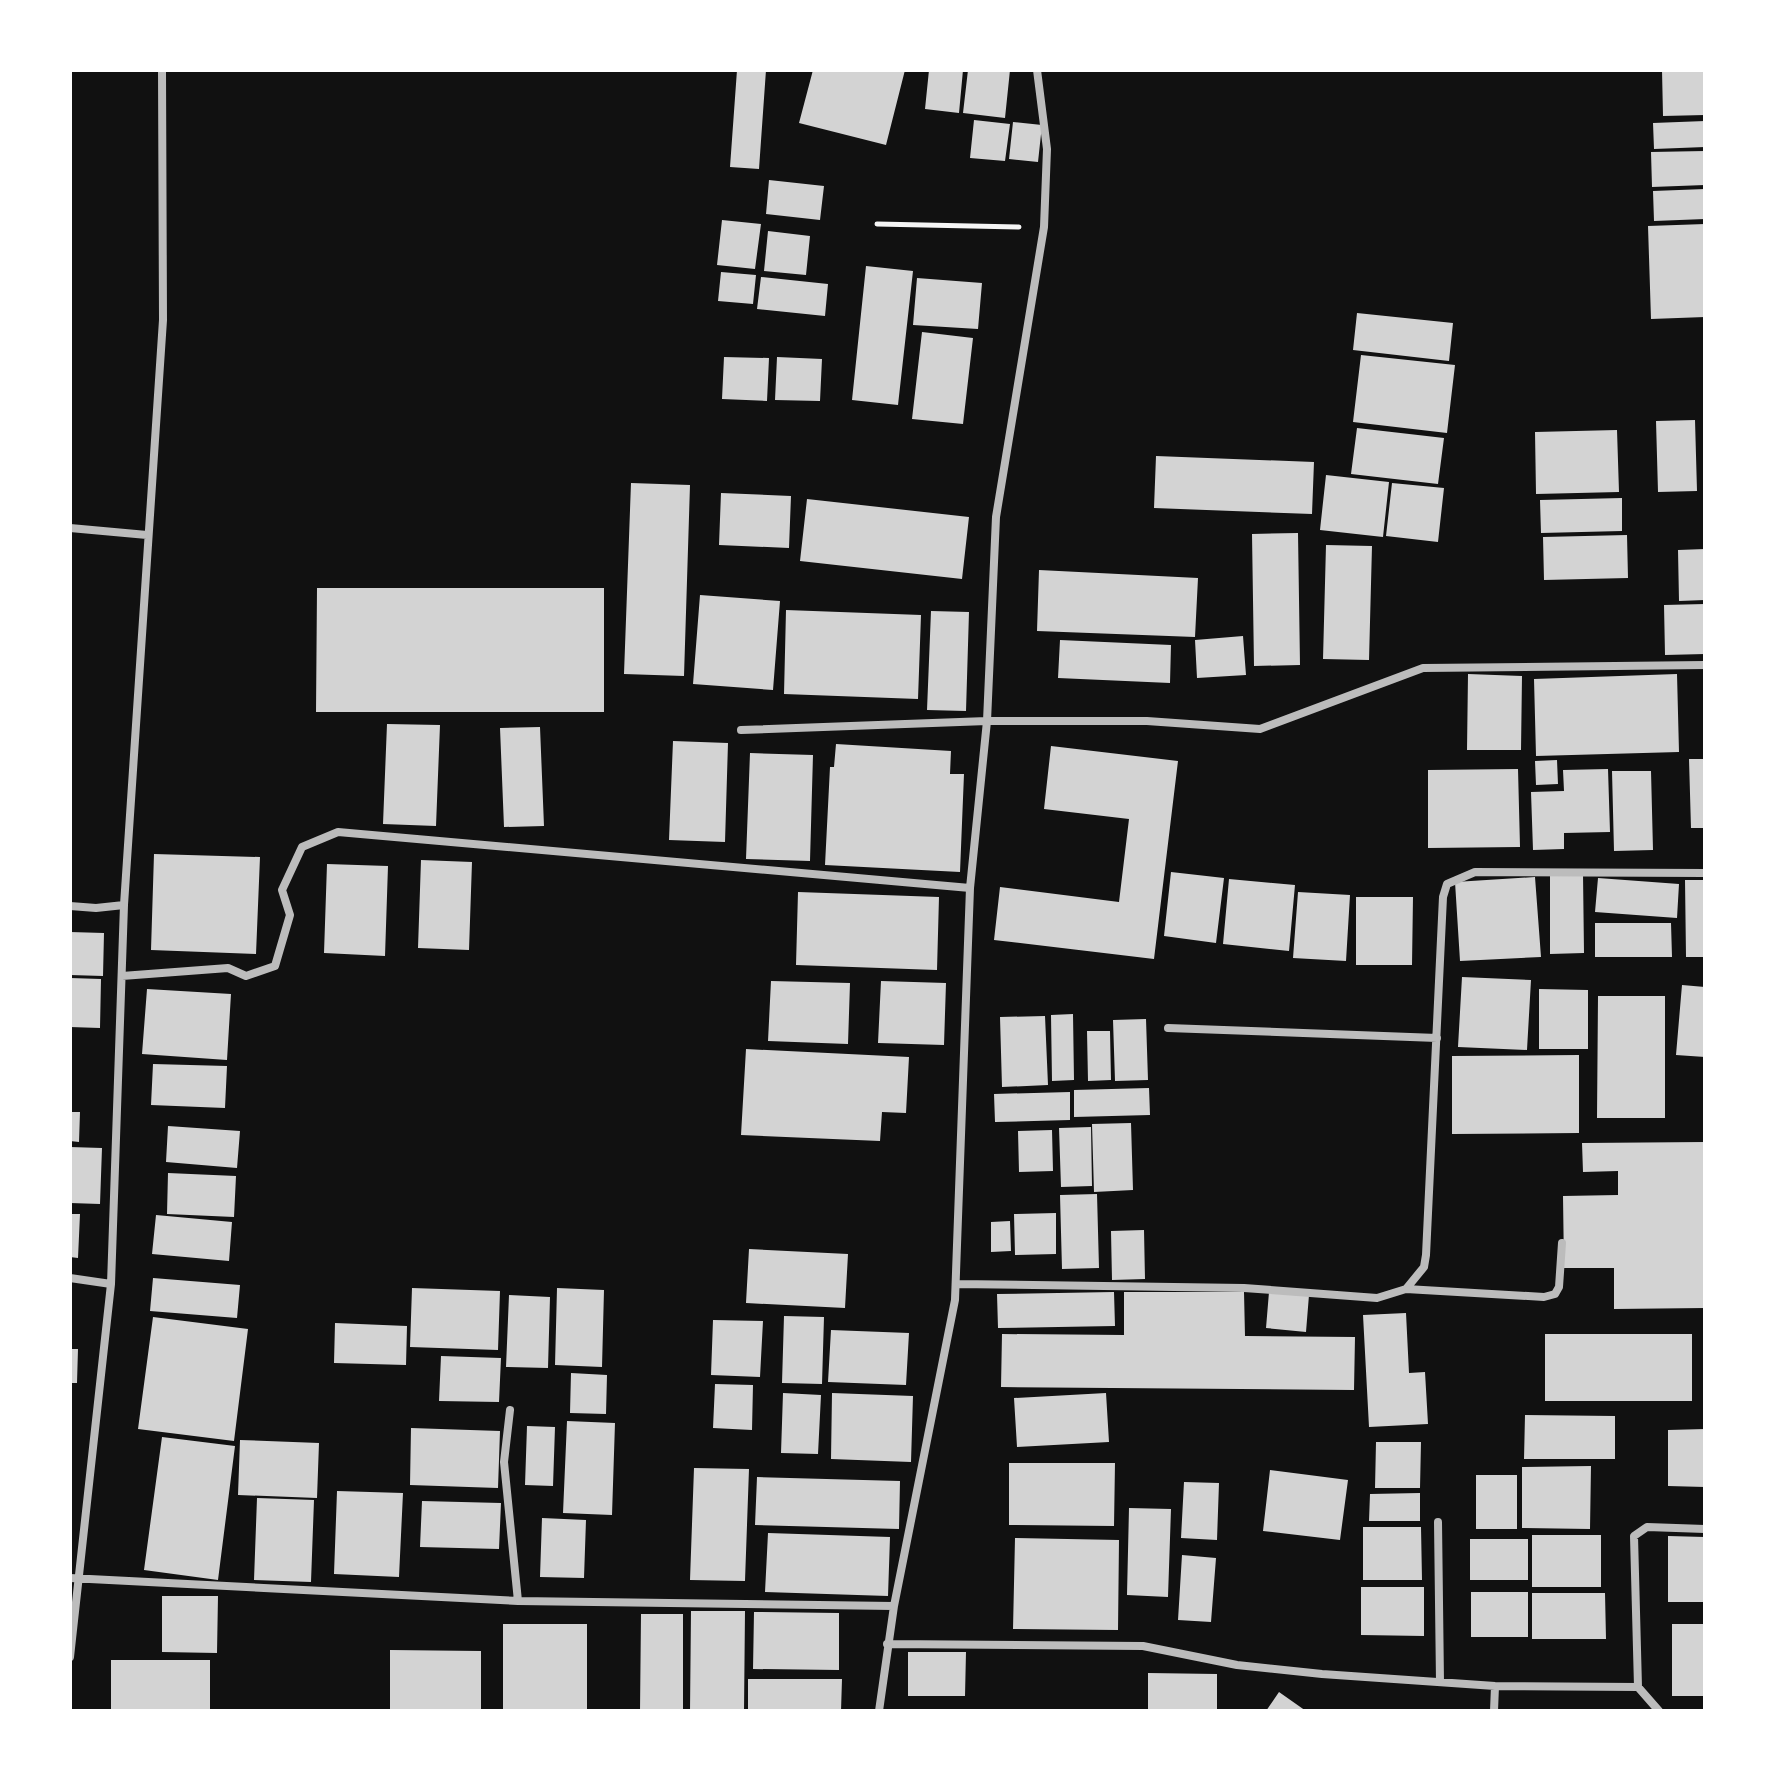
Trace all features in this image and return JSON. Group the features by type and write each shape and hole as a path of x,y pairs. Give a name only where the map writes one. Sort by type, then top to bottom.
{"street":[{"path":"70,1657 75,1578 111,1284 124,905 163,320 162,70"},
{"path":"879,1711 887,1644 956,1284 970,888 987,721 996,517 1044,227 1047,149 1037,70"},
{"path":"70,528 147,535"},
{"path":"741,730 987,721 1147,721 1260,729 1423,668 1705,665"},
{"path":"122,976 228,968 246,976 275,966 290,915 282,890 295,861 302,847 338,832 970,888"},
{"path":"1406,1289 1424,1267 1426,1255 1443,897 1447,884 1475,872 1705,873"},
{"path":"70,906 124,905"},
{"path":"1168,1028 1437,1038"},
{"path":"956,1284 1244,1288 1377,1298 1406,1289 1544,1297 1555,1294 1559,1287 1562,1243"},
{"path":"70,1278 111,1284"},
{"path":"510,1410 511,1429 504,1462 518,1601"},
{"path":"1438,1522 1440,1682"},
{"path":"1659,1711 1638,1687 1634,1536 1647,1527 1705,1529"},
{"path":"75,1578 518,1601 894,1606"},
{"path":"887,1644 1143,1646 1237,1665 1440,1682 1495,1686 1638,1687"},
{"path":"1494,1711 1495,1686"}],"path":[{"path":"877,224 1044,227"}],"building":[{"path":"737,70 766,70 759,169 730,167"},
{"path":"813,70 905,70 886,145 799,123"},
{"path":"929,70 963,70 959,113 925,109"},
{"path":"968,70 1010,70 1005,118 963,113"},
{"path":"1662,70 1705,70 1705,115 1663,116"},
{"path":"974,120 1010,124 1005,161 970,158"},
{"path":"1705,121 1705,147 1654,149 1653,123"},
{"path":"1013,122 1042,125 1038,162 1009,159"},
{"path":"1705,151 1705,185 1652,187 1651,152"},
{"path":"769,180 824,186 820,220 766,214"},
{"path":"1705,189 1705,219 1654,221 1653,191"},
{"path":"722,220 761,224 755,269 717,265"},
{"path":"1705,224 1705,317 1651,319 1648,226"},
{"path":"768,231 810,236 806,275 764,271"},
{"path":"866,266 913,271 898,405 852,400"},
{"path":"721,272 756,275 753,304 718,301"},
{"path":"761,277 828,284 825,316 757,309"},
{"path":"917,278 982,283 978,329 913,325"},
{"path":"1357,313 1453,323 1449,361 1353,350"},
{"path":"922,332 973,338 963,424 912,419"},
{"path":"1361,355 1455,365 1447,433 1353,422"},
{"path":"724,357 769,358 767,401 722,399"},
{"path":"777,357 822,359 820,401 775,400"},
{"path":"1695,420 1697,491 1658,492 1656,421"},
{"path":"1357,428 1444,438 1438,484 1351,474"},
{"path":"1617,430 1619,492 1536,494 1535,432"},
{"path":"1156,456 1314,462 1312,514 1154,508"},
{"path":"1326,475 1389,482 1383,537 1320,530"},
{"path":"631,483 690,485 684,676 624,674"},
{"path":"1392,483 1444,488 1438,542 1386,536"},
{"path":"721,493 791,496 789,548 719,545"},
{"path":"1622,498 1622,531 1541,533 1540,500"},
{"path":"807,499 969,517 962,579 800,561"},
{"path":"1298,533 1300,665 1254,666 1252,534"},
{"path":"1627,535 1628,578 1544,580 1543,537"},
{"path":"1326,545 1372,546 1369,660 1323,659"},
{"path":"1705,549 1705,600 1679,601 1678,550"},
{"path":"1039,570 1198,578 1195,637 1037,631"},
{"path":"317,588 604,588 604,712 316,712"},
{"path":"700,595 780,601 773,690 693,684"},
{"path":"1705,604 1705,654 1665,655 1664,605"},
{"path":"786,610 921,615 918,699 784,694"},
{"path":"931,611 969,612 966,711 927,710"},
{"path":"1243,636 1246,675 1197,678 1195,640"},
{"path":"1060,640 1171,645 1170,683 1058,678"},
{"path":"1468,674 1522,676 1521,750 1467,750"},
{"path":"1677,674 1679,752 1536,756 1534,679"},
{"path":"387,724 440,725 436,826 383,824"},
{"path":"540,727 544,826 504,827 500,728"},
{"path":"673,741 728,743 725,842 669,840"},
{"path":"836,744 951,751 950,774 964,774 960,872 825,865 830,767 834,767"},
{"path":"1051,746 1178,761 1154,959 994,940 1000,887 1119,902 1129,819 1044,809"},
{"path":"750,753 813,755 810,861 746,859"},
{"path":"1689,759 1705,759 1705,828 1691,828"},
{"path":"1557,760 1558,784 1536,785 1535,761"},
{"path":"1518,769 1520,847 1428,848 1428,770"},
{"path":"1608,769 1610,832 1564,833 1564,849 1533,850 1531,792 1564,791 1563,770"},
{"path":"1612,771 1651,771 1653,850 1614,851"},
{"path":"154,854 260,857 256,954 151,950"},
{"path":"421,860 472,862 469,950 418,948"},
{"path":"327,864 388,866 385,956 324,953"},
{"path":"1171,872 1224,878 1216,943 1164,936"},
{"path":"1550,873 1583,874 1584,953 1550,954"},
{"path":"1535,877 1541,957 1460,961 1455,882"},
{"path":"1598,878 1679,884 1677,918 1595,912"},
{"path":"1229,879 1295,885 1289,951 1223,944"},
{"path":"1685,880 1705,880 1705,957 1686,957"},
{"path":"798,892 939,897 937,970 796,965"},
{"path":"1298,892 1350,895 1346,961 1293,958"},
{"path":"1356,897 1413,897 1412,965 1356,965"},
{"path":"1595,923 1671,923 1672,957 1595,957"},
{"path":"70,932 104,933 103,976 70,975"},
{"path":"1462,977 1531,980 1527,1050 1458,1047"},
{"path":"70,978 101,979 100,1028 70,1027"},
{"path":"771,981 850,983 848,1044 768,1041"},
{"path":"881,981 946,983 944,1045 878,1043"},
{"path":"1682,985 1705,987 1705,1057 1676,1055"},
{"path":"147,989 231,994 227,1060 142,1054"},
{"path":"1539,989 1588,990 1588,1049 1539,1049"},
{"path":"1598,996 1665,996 1665,1118 1597,1118"},
{"path":"1073,1014 1074,1080 1052,1081 1051,1015"},
{"path":"1045,1016 1048,1085 1002,1087 1000,1017"},
{"path":"1146,1019 1148,1080 1115,1081 1113,1020"},
{"path":"1087,1031 1110,1031 1111,1080 1088,1081"},
{"path":"746,1049 909,1057 906,1113 882,1112 880,1141 741,1135"},
{"path":"1579,1055 1579,1133 1452,1134 1452,1056"},
{"path":"153,1064 227,1066 225,1108 151,1105"},
{"path":"1149,1088 1150,1115 1074,1117 1074,1090"},
{"path":"1070,1092 1070,1120 995,1122 994,1094"},
{"path":"70,1112 80,1112 79,1142 70,1141"},
{"path":"1131,1123 1133,1190 1094,1192 1092,1124"},
{"path":"168,1126 240,1131 237,1168 166,1162"},
{"path":"1091,1127 1092,1186 1061,1187 1059,1128"},
{"path":"1052,1130 1053,1171 1019,1172 1018,1131"},
{"path":"1705,1142 1705,1308 1614,1309 1614,1268 1564,1268 1563,1196 1618,1195 1618,1171 1583,1172 1582,1143"},
{"path":"70,1147 102,1148 100,1204 70,1203"},
{"path":"168,1173 236,1176 234,1217 167,1214"},
{"path":"1097,1194 1099,1268 1062,1269 1060,1195"},
{"path":"1056,1213 1056,1254 1015,1255 1014,1214"},
{"path":"70,1214 80,1214 78,1258 70,1257"},
{"path":"156,1215 232,1222 229,1261 152,1254"},
{"path":"1010,1221 1011,1251 991,1252 991,1222"},
{"path":"1144,1230 1145,1279 1112,1280 1111,1231"},
{"path":"749,1249 848,1254 845,1308 746,1303"},
{"path":"153,1278 240,1285 237,1318 150,1311"},
{"path":"412,1288 500,1291 498,1350 410,1347"},
{"path":"557,1288 604,1290 602,1367 555,1365"},
{"path":"1114,1292 1115,1326 998,1328 997,1294"},
{"path":"1124,1292 1244,1292 1245,1336 1355,1337 1354,1390 1001,1387 1002,1334 1124,1335"},
{"path":"1269,1292 1309,1295 1306,1332 1266,1328"},
{"path":"509,1295 550,1297 548,1368 506,1367"},
{"path":"1406,1313 1409,1373 1425,1372 1428,1424 1369,1427 1363,1315"},
{"path":"784,1316 824,1317 822,1384 782,1383"},
{"path":"153,1317 248,1329 234,1441 138,1429"},
{"path":"713,1320 763,1321 760,1377 711,1375"},
{"path":"335,1323 407,1326 406,1365 334,1363"},
{"path":"831,1330 909,1333 906,1385 828,1382"},
{"path":"1545,1334 1692,1334 1692,1401 1545,1401"},
{"path":"70,1349 78,1349 77,1383 70,1383"},
{"path":"441,1356 501,1358 499,1402 439,1401"},
{"path":"571,1373 607,1375 606,1414 570,1413"},
{"path":"715,1384 753,1385 752,1430 713,1428"},
{"path":"783,1393 821,1395 818,1454 781,1453"},
{"path":"832,1393 913,1396 911,1462 831,1459"},
{"path":"1106,1393 1109,1442 1017,1447 1014,1398"},
{"path":"1525,1415 1615,1416 1615,1459 1524,1459"},
{"path":"567,1421 615,1423 612,1515 563,1513"},
{"path":"527,1426 555,1427 553,1486 525,1485"},
{"path":"411,1428 500,1431 498,1488 410,1485"},
{"path":"1705,1429 1705,1487 1668,1486 1668,1430"},
{"path":"162,1437 235,1446 218,1580 144,1570"},
{"path":"240,1440 319,1443 317,1498 238,1495"},
{"path":"1376,1442 1421,1442 1420,1488 1375,1488"},
{"path":"1009,1463 1115,1463 1114,1526 1009,1525"},
{"path":"1591,1466 1590,1529 1522,1528 1522,1467"},
{"path":"694,1468 749,1469 745,1581 690,1580"},
{"path":"1270,1470 1348,1480 1340,1540 1263,1531"},
{"path":"1476,1475 1517,1475 1517,1529 1476,1529"},
{"path":"757,1477 900,1481 899,1529 755,1525"},
{"path":"1184,1482 1219,1483 1217,1540 1181,1538"},
{"path":"337,1491 403,1493 399,1577 334,1574"},
{"path":"1420,1493 1420,1521 1369,1521 1370,1494"},
{"path":"257,1498 314,1500 311,1582 254,1580"},
{"path":"422,1501 501,1503 499,1549 420,1547"},
{"path":"1129,1508 1171,1509 1168,1597 1127,1595"},
{"path":"542,1518 586,1520 584,1578 540,1577"},
{"path":"1363,1527 1421,1527 1422,1580 1363,1580"},
{"path":"768,1533 890,1537 888,1596 765,1592"},
{"path":"1532,1535 1601,1535 1601,1587 1532,1587"},
{"path":"1668,1536 1705,1537 1705,1602 1668,1602"},
{"path":"1015,1538 1119,1540 1118,1630 1013,1629"},
{"path":"1470,1539 1528,1539 1528,1580 1470,1580"},
{"path":"1182,1555 1216,1558 1211,1622 1178,1620"},
{"path":"1361,1587 1424,1587 1424,1636 1361,1635"},
{"path":"1471,1592 1528,1592 1528,1637 1471,1637"},
{"path":"1532,1593 1605,1593 1606,1639 1532,1639"},
{"path":"162,1596 218,1596 217,1653 162,1652"},
{"path":"691,1611 745,1611 744,1711 690,1711"},
{"path":"754,1612 839,1613 839,1670 753,1669"},
{"path":"641,1614 683,1614 683,1711 640,1711"},
{"path":"503,1624 587,1624 587,1711 503,1711"},
{"path":"1672,1624 1705,1624 1705,1696 1672,1696"},
{"path":"390,1650 481,1651 481,1711 390,1711"},
{"path":"908,1652 966,1652 965,1696 908,1696"},
{"path":"111,1660 210,1660 210,1711 111,1711"},
{"path":"1148,1673 1217,1674 1217,1711 1148,1711"},
{"path":"748,1679 842,1679 841,1711 748,1711"},
{"path":"1279,1692 1306,1711 1266,1711"}]}
